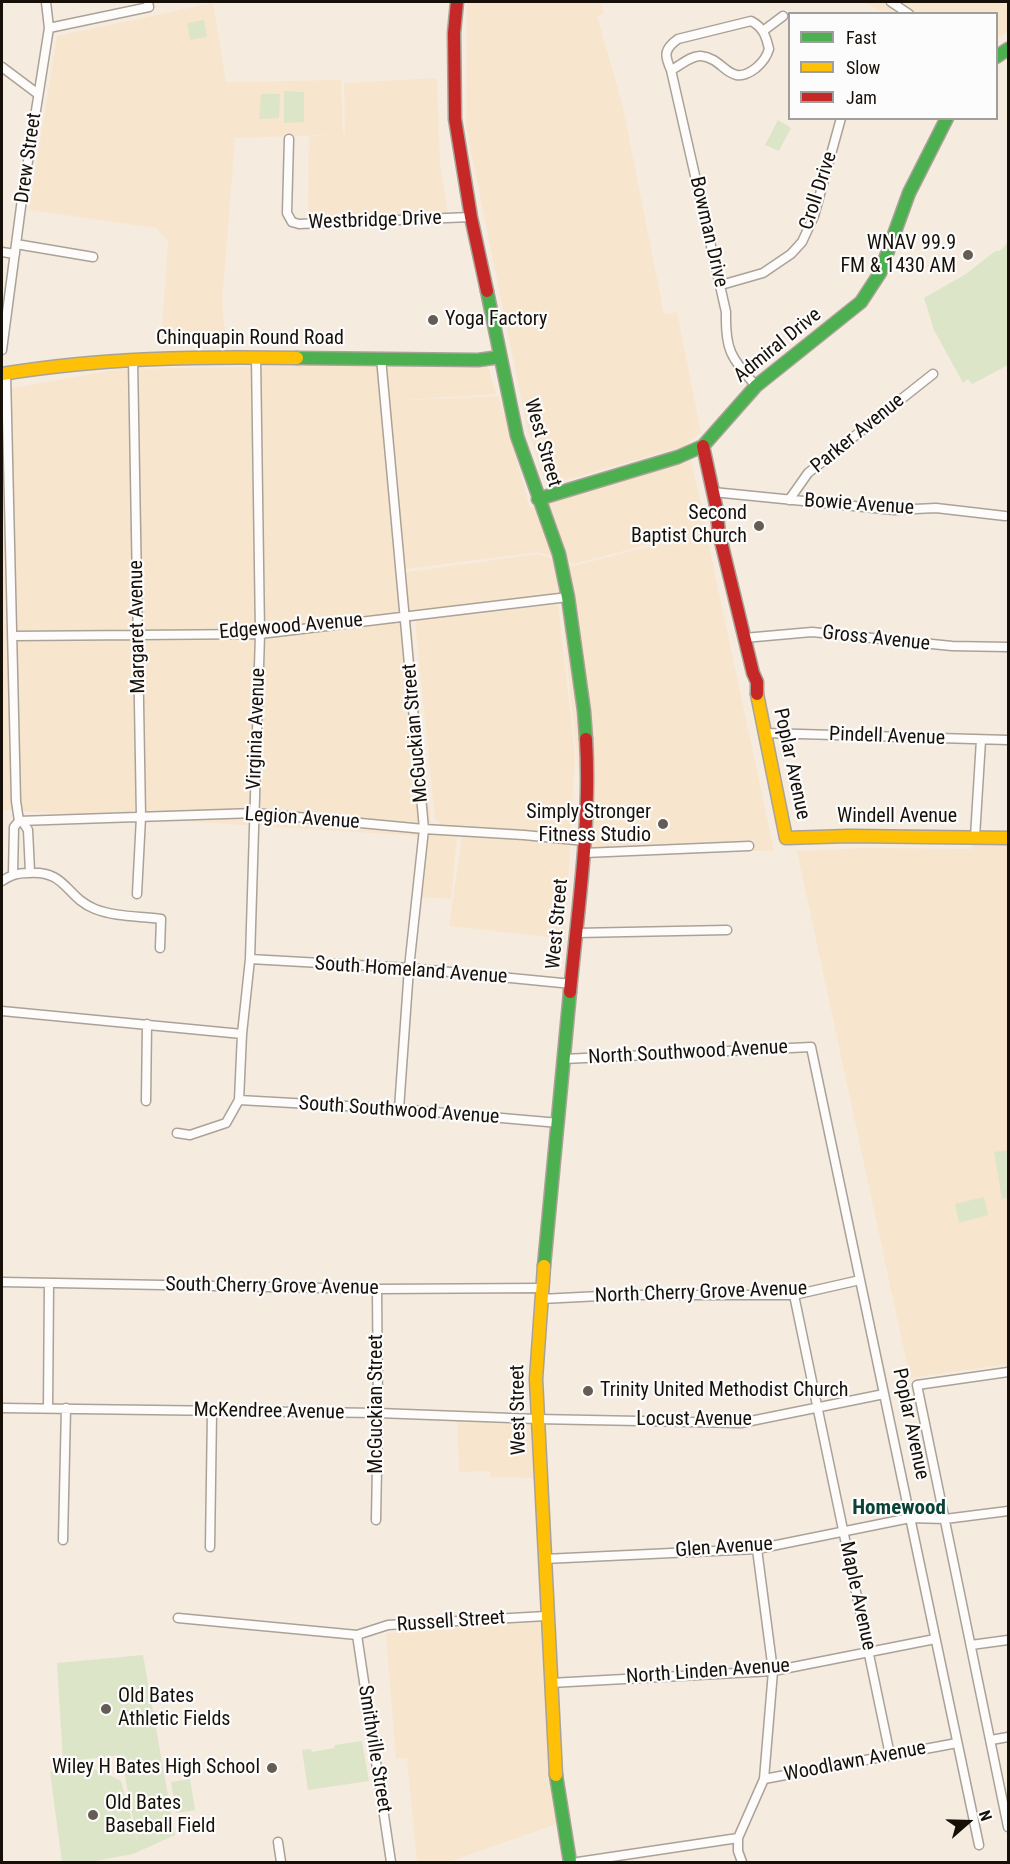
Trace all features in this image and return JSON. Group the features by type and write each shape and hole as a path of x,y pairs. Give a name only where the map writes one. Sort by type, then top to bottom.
{"main road":[{"name":"West Street","path":"457,2 454,33 455,119 471,217 517,436 559,554 568,597 584,711 588,773 572,984 541,1293 536,1379 554,1765 570,1863"},
{"name":"Admiral Drive","path":"538,499 678,457 704,446 756,386 853,310 870,292 885,263 899,219 926,157 946,120"},
{"name":"Chinquapin Round Road","path":"4,374 58,364 133,360 256,357 478,360 500,357"},
{"name":"Poplar Avenue","path":"704,446 716,515 753,673 751,684 757,698 765,733 786,838"},
{"name":"Windell Avenue","path":"786,838 849,836 1008,838"}],"street":[{"name":"Drew Street","path":"2,350 49,28 46,2"},
{"path":"891,2 906,12"},
{"path":"49,28 149,4"},
{"path":"671,70 698,56 706,57 734,75 743,76 761,64 768,53 769,49 763,31 783,16"},
{"name":"Bowman Drive","path":"756,386 734,360 729,350 725,333 726,312 721,285 666,52 669,46 678,39 751,21 763,31"},
{"path":"2,67 38,94"},
{"name":"Croll Drive","path":"721,285 763,273 791,254 802,242 814,216 840,120"},
{"name":"Westbridge Drive","path":"289,139 287,213 292,222 299,224 384,222 471,217"},
{"path":"16,244 93,257"},
{"path":"2,252 15,254"},
{"name":"Virginia Avenue","path":"238,1100 250,959 260,634 256,357"},
{"name":"McGuckian Street","path":"381,358 424,829 409,968 399,1108"},
{"name":"Margaret Avenue","path":"133,360 141,817 137,894"},
{"path":"4,374 16,801 21,821 28,830 30,873"},
{"name":"Parker Avenue","path":"789,500 808,472 933,374"},
{"name":"Bowie Avenue","path":"713,492 894,510 936,508 1005,516"},
{"name":"Edgewood Avenue","path":"13,636 260,634 568,597"},
{"name":"Gross Avenue","path":"744,638 812,633 951,646 1008,647"},
{"name":"Pindell Avenue","path":"765,733 1008,740"},
{"path":"975,837 981,740"},
{"name":"Legion Avenue","path":"21,821 255,813 424,829 524,835 584,847 749,846"},
{"path":"13,874 14,827 21,821"},
{"path":"2,881 13,874 42,872 53,875 79,900 94,909 161,919 160,948"},
{"path":"576,933 727,930"},
{"name":"South Homeland Avenue","path":"250,959 409,968 572,984"},
{"path":"2,1011 242,1034"},
{"path":"146,1101 147,1024"},
{"name":"North Southwood Avenue","path":"564,1059 811,1047"},
{"name":"Poplar Avenue","path":"811,1047 979,1845"},
{"path":"177,1132 190,1135 226,1124 238,1100"},
{"name":"South Southwood Avenue","path":"238,1100 399,1108 559,1123"},
{"name":"North Cherry Grove Avenue","path":"541,1293 794,1295 860,1280"},
{"name":"South Cherry Grove Avenue","path":"2,1282 541,1293"},
{"path":"48,1408 49,1283"},
{"name":"McGuckian Street","path":"376,1520 377,1289"},
{"name":"Maple Avenue","path":"794,1295 890,1755"},
{"name":"Poplar Avenue","path":"1008,1372 917,1384 1008,1827"},
{"name":"Locust Avenue","path":"537,1419 741,1423 884,1394"},
{"name":"McKendree Avenue","path":"2,1408 378,1413 537,1419"},
{"path":"63,1540 66,1408"},
{"path":"210,1547 212,1412"},
{"name":"Glen Avenue","path":"544,1559 757,1549 910,1518 945,1520 1008,1511"},
{"path":"757,1549 773,1671 764,1779"},
{"name":"Russell Street","path":"357,1635 388,1625 546,1616"},
{"path":"178,1617 357,1635"},
{"name":"Smithville Street","path":"357,1635 391,1863"},
{"name":"North Linden Avenue","path":"550,1683 773,1671 935,1639"},
{"path":"971,1645 1008,1640"},
{"path":"991,1740 1008,1737"},
{"name":"Woodlawn Avenue","path":"738,1838 764,1779 957,1743"},
{"path":"578,1863 738,1838 738,1851 742,1863"},
{"path":"278,1842 281,1863"}],"shaded area":[{"path":"467,2 601,2 604,14 597,16 622,103 664,314 677,312 701,432 684,446 546,486 527,427 466,127"},
{"path":"864,2 1008,2 1008,31 998,38 998,12 883,12"},
{"path":"213,3 226,82 341,80 343,134 345,134 344,83 437,78 440,164 448,214 308,218 309,137 330,135 235,138 222,303 226,345 161,347 168,241 156,228 29,210 57,36"},
{"path":"487,363 496,394 389,401 499,396 530,508 691,461 707,529 573,564 538,552 405,569 392,438 400,573 538,554 574,566 706,532 774,851 587,851 560,595 411,617 431,822 457,837 451,899 418,897 418,836 2,810 2,382 8,389 119,369"},
{"path":"558,604 575,755 565,939 449,926 462,837 435,820 415,620"},
{"path":"973,844 1008,844 1008,1364 910,1378 797,851 867,848 971,849"},
{"path":"457,1420 534,1422 535,1478 490,1477 490,1471 459,1472"},
{"path":"540,1622 559,1823 449,1862 417,1862 407,1758 396,1759 386,1633"}],"green space":[{"path":"204,20 207,37 190,40 187,23"},
{"path":"284,91 304,92 304,122 284,123"},
{"path":"261,94 280,94 279,118 259,119"},
{"path":"778,120 791,128 779,151 765,145"},
{"path":"1008,242 1008,365 972,384 968,379 963,383 934,330 924,298 966,274 994,252 1001,250"},
{"path":"1008,1150 1008,1198 1002,1199 994,1152"},
{"path":"984,1197 988,1215 959,1223 955,1204"},
{"name":"Old Bates Athletic Fields","path":"143,1655 175,1835 133,1854 90,1862 62,1862 50,1772 79,1767 95,1769 121,1781 138,1844 121,1755 63,1762 57,1663"},
{"path":"362,1741 369,1781 308,1790 302,1750 311,1749 312,1752 334,1748 335,1745"},
{"path":"190,1779 195,1810 176,1813 171,1782"}],"traffic: fast":[{"path":"998,56 1008,49"},
{"path":"538,499 678,457 703,446 756,386 861,302 880,273 909,193 946,120"},
{"path":"487,291 517,436 559,554 568,597 586,739"},
{"path":"297,358 478,360 500,357"},
{"path":"544,1266 570,992"},
{"path":"556,1775 570,1862"}],"traffic: slow":[{"path":"2,374 112,361 223,357 297,358"},
{"path":"757,694 786,838 849,836 1008,838"},
{"path":"544,1266 536,1379 556,1775"}],"traffic: jam":[{"path":"457,2 454,33 455,119 471,217 487,291"},
{"path":"703,446 716,506 719,533 757,682 757,694"},
{"path":"570,992 585,834 586,739"}],"place":[{"name":"WNAV 99.9 FM & 1430 AM","path":"968,255"},
{"name":"Yoga Factory","path":"433,320"},
{"name":"Second Baptist Church","path":"759,526"},
{"name":"Simply Stronger Fitness Studio","path":"663,824"},
{"name":"Trinity United Methodist Church","path":"588,1391"},
{"name":"Old Bates Athletic Fields","path":"106,1709"},
{"name":"Wiley H Bates High School","path":"272,1768"},
{"name":"Old Bates Baseball Field","path":"93,1815"}],"district":[{"name":"Homewood","path":"899,1509"}]}
